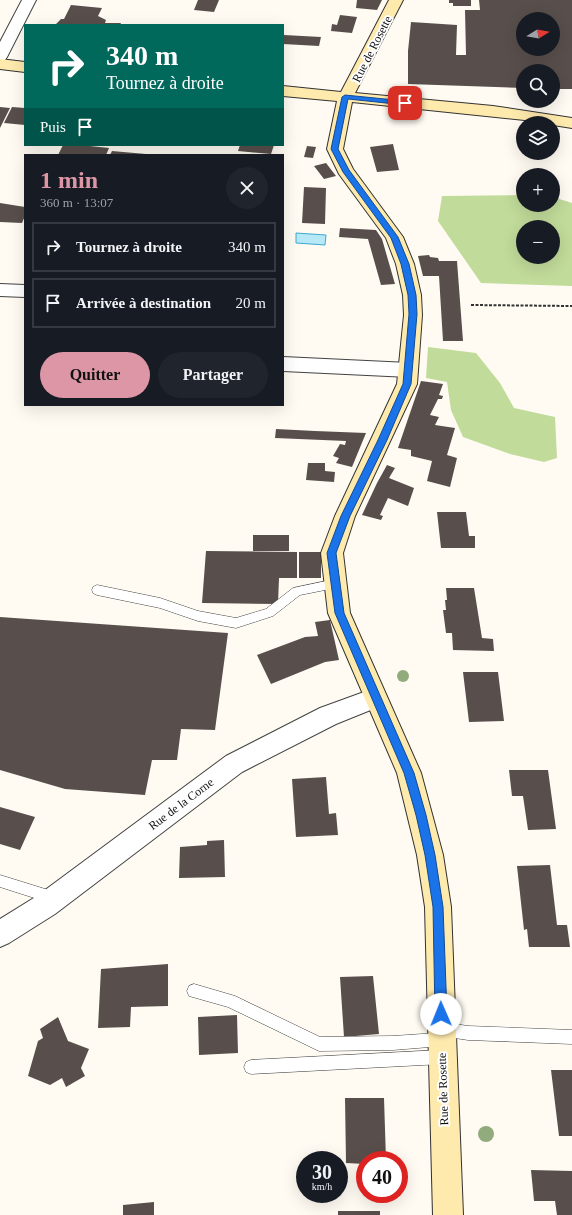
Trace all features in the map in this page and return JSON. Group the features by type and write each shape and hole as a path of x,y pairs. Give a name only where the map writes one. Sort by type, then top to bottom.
{"street":[{"path":"0,56 29,0"},
{"name":"Rue de Rosette","path":"396,0 352,87 345,97 335,149 346,170 394,237 405,264 412,295 413,314 407,384 345,516 332,553 339,613 409,773 430,855 438,907 448,1215"},
{"path":"0,64 24,67"},
{"path":"284,91 493,111 572,123"},
{"path":"0,290 24,291"},
{"path":"284,364 408,370"},
{"name":"Rue de la Corne","path":"0,934 54,899 234,764 328,716 375,698"}],"lane":[{"path":"97,590 160,603 198,616 236,624 269,613 297,591 336,584"},
{"path":"0,881 54,899"},
{"path":"194,991 230,1000 319,1044 339,1046 442,1042"},
{"path":"251,1067 442,1042 468,1033 572,1037"}],"path":[{"path":"471,305 572,306"}],"green space":[{"path":"516,195 516,212 560,212 560,199 572,203 572,286 481,283 438,221 442,196"},
{"path":"428,347 476,353 500,383 514,408 555,417 557,458 544,462 510,454 463,437 451,410 447,382 426,378"}],"water":[{"path":"296,233 326,235 325,245 296,243"}],"building":[{"path":"198,0 219,0 214,12 194,10"},
{"path":"357,0 382,0 377,10 356,8"},
{"path":"449,0 471,0 471,6 453,6 453,3 449,3"},
{"path":"479,0 572,0 572,89 560,89 560,64 516,64 516,88 408,84 408,51 411,22 457,25 456,55 466,55 465,10 480,10"},
{"path":"71,5 102,8 98,16 106,20 105,23 121,23 56,24 61,19 64,19"},
{"path":"340,15 357,17 352,33 331,31 332,24 337,25"},
{"path":"284,35 321,37 319,46 284,44"},
{"path":"0,107 10,108 0,128"},
{"path":"12,107 24,108 24,125 4,123"},
{"path":"393,144 399,170 377,172 370,147"},
{"path":"62,146 109,148 106,154 58,154"},
{"path":"240,146 274,146 271,154 238,151"},
{"path":"307,146 316,147 313,158 304,157"},
{"path":"112,151 146,154 110,154"},
{"path":"326,163 336,176 324,179 314,166"},
{"path":"304,187 326,188 325,224 302,223"},
{"path":"0,203 24,207 24,218 22,223 0,222"},
{"path":"340,228 376,230 382,239 395,284 381,285 368,239 339,237"},
{"path":"429,255 430,257 438,258 439,261 457,261 463,341 443,341 439,276 423,276 418,256"},
{"path":"421,381 443,384 439,395 443,396 442,399 438,399 430,415 439,417 435,425 455,428 447,455 457,458 450,487 427,481 432,461 411,456 411,450 398,448"},
{"path":"276,429 366,433 352,467 336,463 339,458 333,456 340,444 345,445 346,441 275,438"},
{"path":"308,463 325,463 325,471 335,472 334,482 306,480"},
{"path":"387,465 395,468 389,478 414,488 408,506 388,498 380,515 383,516 381,520 362,515 377,483"},
{"path":"437,512 466,512 469,536 475,536 475,548 441,548"},
{"path":"253,535 289,535 289,551 253,551"},
{"path":"206,551 297,552 297,578 279,578 278,604 202,603"},
{"path":"299,552 321,552 321,578 299,578"},
{"path":"446,588 474,588 482,638 493,639 494,651 453,650 452,633 446,633 443,610 446,610"},
{"path":"0,617 228,633 215,730 181,729 177,760 152,760 145,795 65,789 0,770"},
{"path":"330,620 339,660 325,662 271,684 257,655 305,637 318,636 315,622"},
{"path":"463,672 498,672 504,721 469,722"},
{"path":"509,770 548,770 556,829 528,830 523,796 512,796"},
{"path":"326,777 329,814 336,813 338,835 296,837 292,779"},
{"path":"0,807 35,817 20,850 0,844"},
{"path":"224,840 225,877 179,878 180,847 207,845 207,841"},
{"path":"550,865 557,925 567,925 570,947 529,947 527,929 524,930 517,866"},
{"path":"168,964 168,1006 131,1007 130,1027 98,1028 101,969"},
{"path":"373,976 379,1034 344,1037 340,977"},
{"path":"237,1015 238,1053 199,1055 198,1017"},
{"path":"58,1017 68,1041 89,1049 81,1068 85,1076 66,1087 62,1078 50,1085 28,1076 38,1041 43,1038 40,1029"},
{"path":"551,1070 572,1070 572,1136 559,1136"},
{"path":"345,1098 384,1098 386,1151 356,1151 356,1164 348,1163 348,1151 346,1151"},
{"path":"531,1170 572,1171 572,1215 557,1215 555,1201 534,1201"},
{"path":"154,1202 154,1215 123,1215 123,1205"},
{"path":"338,1211 380,1211 380,1215 338,1215"}],"route":[{"path":"405,103 345,97 336,134 335,149 346,170 394,237 405,264 412,295 413,314 407,384 345,516 332,553 339,613 409,773 421,815 430,855 438,907 441,1014"}]}
